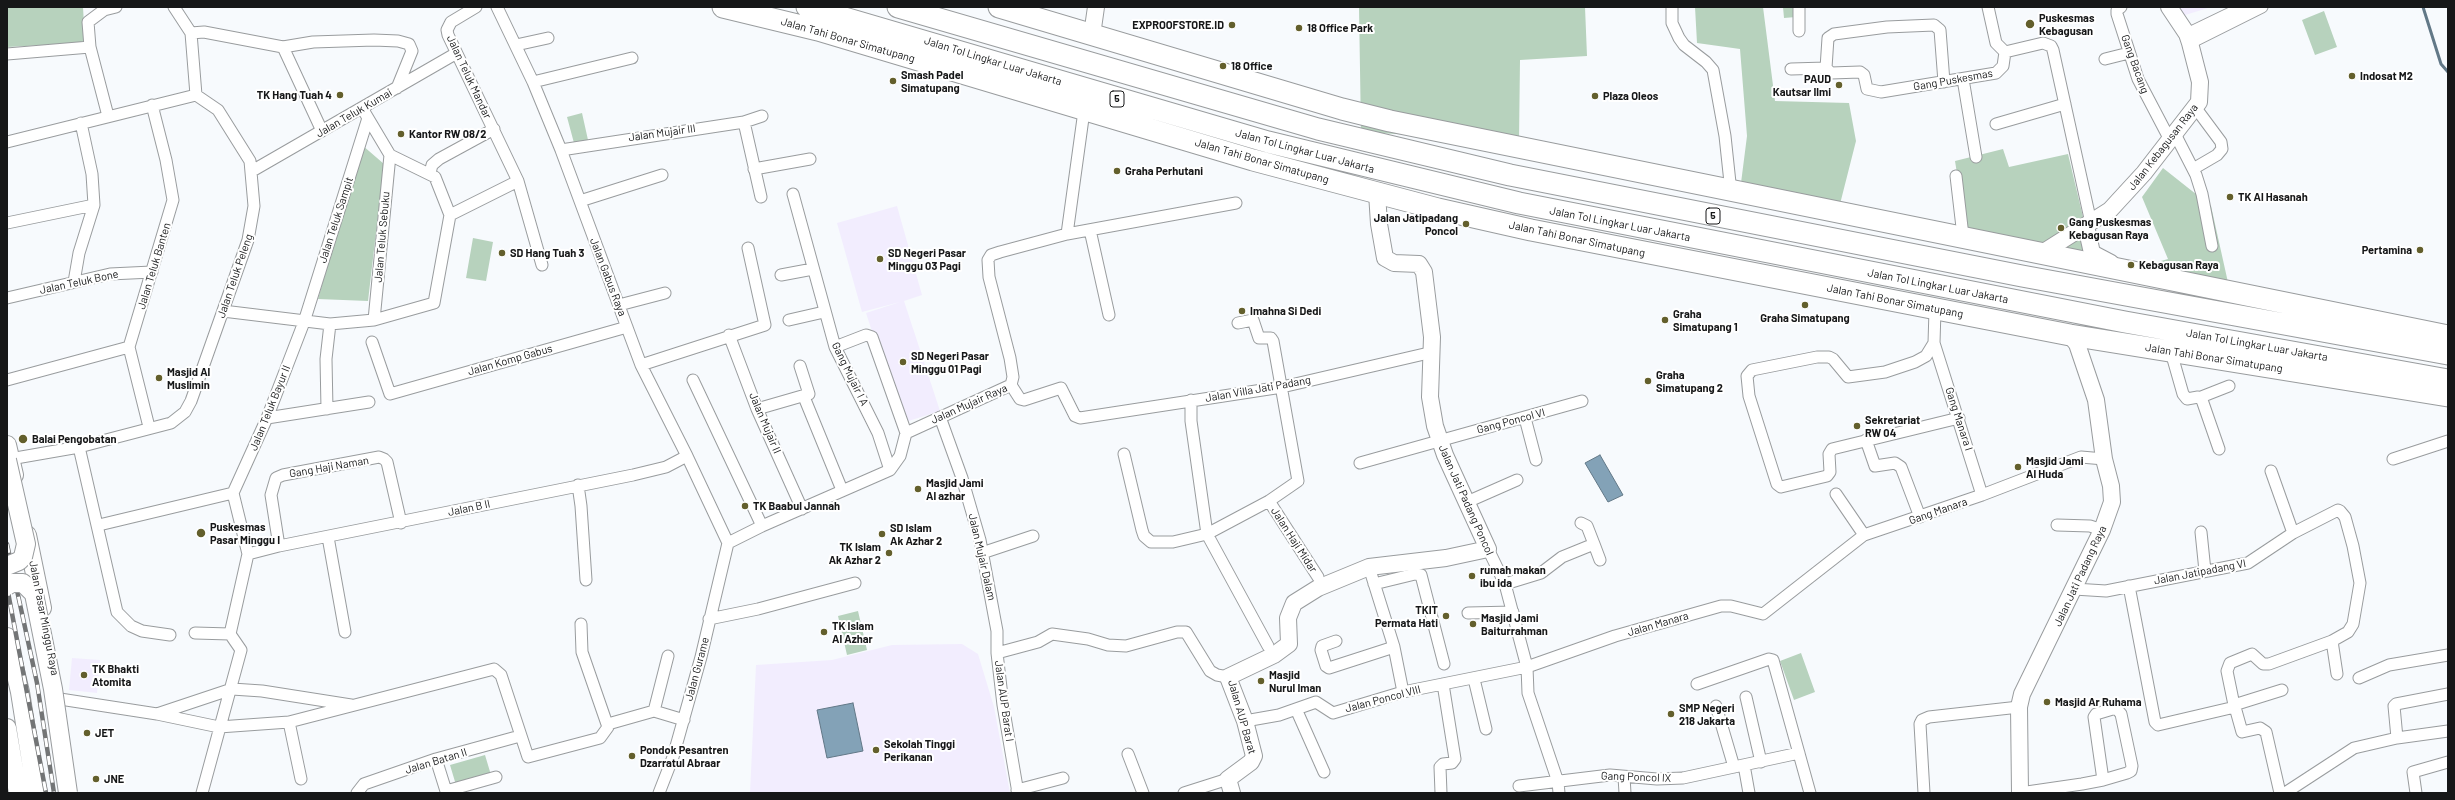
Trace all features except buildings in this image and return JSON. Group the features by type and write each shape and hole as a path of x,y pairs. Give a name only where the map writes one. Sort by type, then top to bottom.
{"highway":[{"name":"Jalan Tahi Bonar Simatupang","path":"723,7 818,30 1084,111 1377,193 1539,232 1936,310 2080,336 2170,352 2448,396"},
{"path":"774,7 865,31 887,30"},
{"name":"Jalan Tol Lingkar Luar Jakarta","path":"807,7 1268,142 1519,203 2125,322 2448,380"},
{"name":"5","path":"898,7 932,13 1318,129 1510,175 1998,271 2448,354"},
{"path":"999,7 1342,109 1390,121 1731,192 1963,236 2448,336"}],"main road":[{"path":"7,566 19,561 23,556 26,544 8,454"},
{"name":"Jalan Pasar Minggu Raya","path":"8,454 60,699 73,793"},
{"path":"7,586 12,583 22,583 34,594 53,689 68,793"},
{"path":"7,637 20,692 36,793"},
{"path":"7,728 18,793"}],"street":[{"path":"108,116 90,46 88,20 104,10 116,7"},
{"path":"7,142 196,95 191,33 174,7"},
{"name":"Jalan Teluk Mandar","path":"476,7 448,25 447,30 455,54 494,129 518,181 542,265"},
{"name":"Jalan Gabus Raya","path":"497,7 533,82 561,150 619,305 622,329 728,543"},
{"path":"1092,35 1096,7"},
{"path":"1672,7 1672,23 1679,38 1713,70 1724,128 1731,192"},
{"path":"1799,7 1799,31"},
{"path":"1988,7 1996,43 2005,52 2043,44 2051,46 2065,104 2089,225 2092,253 2123,269"},
{"name":"Gang Bacang","path":"2121,7 2117,10 2117,14 2141,85 2193,169 2202,194 2212,246"},
{"name":"Jalan Kebagusan Raya","path":"2042,253 2089,225 2116,204 2195,107 2200,92 2200,82 2189,39 2169,7"},
{"path":"2189,39 2243,7"},
{"path":"2189,39 2262,7"},
{"path":"1826,68 1828,38 1834,34 1887,27 1934,25 1940,30 1944,82"},
{"path":"191,33 204,32 283,47 313,42 374,40 398,41 409,44 412,51 396,88"},
{"path":"516,45 548,38"},
{"path":"7,54 90,46"},
{"path":"283,47 322,131"},
{"name":"Gang Puskesmas","path":"1791,70 1826,68 1832,72 1862,72 1864,75 1866,88 1870,90 1896,90 1996,73 2002,70 2005,52"},
{"path":"2104,59 2129,53"},
{"name":"Jalan Teluk Kumai","path":"252,172 455,54"},
{"path":"533,82 632,58"},
{"path":"1963,79 1976,156"},
{"name":"Jalan Teluk Peleng","path":"8,454 79,447 171,422 185,412 223,311 248,240 252,222 252,172 246,155 218,110 196,95"},
{"path":"1996,124 2065,104"},
{"name":"Jalan Teluk Banten","path":"129,347 173,200 166,160 152,105"},
{"path":"2193,169 2217,155 2222,149 2221,142 2195,107"},
{"path":"223,311 330,324 374,320 434,303 450,215 435,177 430,173 390,155 362,108"},
{"path":"1084,111 1068,234 1169,217 1236,202"},
{"name":"Jalan Mujair III","path":"561,150 744,122 762,116"},
{"name":"Jalan Teluk Sampit","path":"304,322 368,118"},
{"path":"744,122 760,197"},
{"path":"74,282 78,253 94,205 92,174 81,123"},
{"path":"430,173 432,166 438,159 494,129"},
{"name":"Jalan Teluk Sebuku","path":"374,320 390,155"},
{"path":"754,169 810,159"},
{"path":"580,201 662,175"},
{"path":"1956,176 1963,236"},
{"path":"450,215 518,181"},
{"name":"Jalan Jati Padang Poncol","path":"1377,193 1379,224 1385,258 1394,262 1419,264 1424,272 1432,352 1430,397 1440,441 1505,584 1527,667 1530,700 1558,782 1559,793"},
{"name":"Gang Mujair I A","path":"793,194 834,347 878,432 890,470"},
{"path":"7,223 94,205"},
{"path":"1090,230 1109,315"},
{"name":"Jalan Mujair Raya","path":"906,434 1011,385 1013,377 1010,358 989,277 988,260 992,255 1000,252 1068,234"},
{"path":"641,365 760,326 748,248"},
{"path":"781,275 812,269"},
{"name":"Jalan Teluk Bone","path":"7,298 74,282 129,272 152,272"},
{"path":"619,305 665,293"},
{"path":"1936,310 1934,343 1926,356 1915,362 1885,372 1848,377 1844,375 1833,359 1828,357 1817,357 1752,370 1747,376 1749,396 1777,484 1780,487 1827,476 1831,470 1831,450 1866,440 1959,418"},
{"path":"790,320 824,312"},
{"path":"1238,323 1253,320 1259,338 1272,340 1293,449 1298,481 1269,501"},
{"name":"Jalan Teluk Bayur II","path":"233,493 267,418 304,322"},
{"path":"327,409 326,359 330,324"},
{"name":"Jalan Komp Gabus","path":"372,342 388,393 394,394 622,329"},
{"name":"Jalan Mujair II","path":"729,335 757,409 802,510"},
{"path":"728,543 762,526 802,510 842,490 890,470 900,456 906,434 872,337 866,335 834,347"},
{"name":"Jalan Jati Padang Raya","path":"2020,793 2019,707 2022,694 2102,530 2112,502 2111,486 2104,459 2096,400 2080,357 2077,344 2080,336"},
{"name":"Gang Manara I","path":"1934,343 1959,418 1982,495"},
{"path":"7,380 129,347 149,427"},
{"name":"Jalan Villa Jati Padang","path":"1207,534 1191,421 1191,400 1282,387 1432,352"},
{"path":"2170,352 2184,397 2190,400 2229,386"},
{"path":"757,409 804,397 809,394 809,390 800,366"},
{"path":"693,380 762,526"},
{"path":"1011,385 1020,399 1024,400 1061,388 1078,418 1191,400"},
{"path":"804,397 842,490"},
{"path":"2200,397 2219,449"},
{"name":"Gang Poncol VI","path":"1360,463 1582,401"},
{"path":"267,418 369,402"},
{"name":"Jalan Mujair Dalam","path":"940,417 962,478 982,553 997,631 997,653"},
{"path":"1525,418 1536,460"},
{"path":"1866,440 1874,466 1895,463 1901,467 1920,517"},
{"path":"2393,459 2448,441"},
{"path":"79,447 99,525 118,612 131,626 142,631 170,635"},
{"name":"Jalan Haji Midar","path":"1124,454 1144,536 1151,542 1165,543 1207,534 1269,501 1318,577"},
{"name":"Gang Haji Naman","path":"279,546 271,506 272,487 276,478 379,457 387,462 401,523"},
{"name":"Jalan B II","path":"248,554 279,546 401,523 666,467 686,457"},
{"name":"Gang Manara","path":"1787,596 1864,535 1982,495 2081,457 2104,459"},
{"path":"2271,471 2293,533"},
{"path":"1467,502 1517,480"},
{"path":"578,485 581,506 586,580"},
{"path":"99,525 233,493 248,554 230,634 241,650 232,689 219,727 202,793"},
{"path":"1836,494 1864,535"},
{"name":"Jalan Jatipadang VI","path":"2074,589 2096,592 2248,563 2293,533 2338,510 2345,517 2360,583 2353,624 2348,632 2332,641"},
{"path":"1581,523 1587,526 1600,560"},
{"path":"2057,525 2090,526 2102,530"},
{"path":"2201,532 2205,571"},
{"path":"1207,534 1268,646"},
{"path":"328,536 345,632"},
{"path":"982,553 1033,536"},
{"name":"Jalan Gurame","path":"659,793 673,758 679,719 710,619 728,543"},
{"path":"1505,584 1541,573 1562,557 1594,544"},
{"path":"1404,692 1394,647 1369,567 1446,558 1488,549"},
{"name":"Jalan AUP Barat","path":"1230,786 1253,759 1245,721 1228,677 1284,649 1291,640 1288,618 1294,603 1318,588 1369,567"},
{"path":"1374,584 1414,574 1421,574 1444,664"},
{"path":"710,619 758,609 855,583"},
{"path":"2129,586 2157,724 2162,725 2235,706 2282,690"},
{"name":"Jalan Manara","path":"1527,667 1615,636 1721,606 1731,606 1762,614 1787,596"},
{"path":"1468,613 1513,612"},
{"path":"60,699 157,714 219,727 289,722 494,669 501,675 528,757 600,738 606,732 608,724 582,652 581,624"},
{"name":"Jalan AUP Barat I","path":"1018,791 997,653 1038,642 1052,634 1088,639 1108,646 1126,646 1178,632 1186,632 1210,670 1217,675 1228,677"},
{"path":"194,633 230,634"},
{"path":"1336,641 1322,646 1321,650 1326,666 1329,668 1394,647"},
{"path":"2280,793 2266,732 2260,728 2242,732 2227,671 2230,663 2252,654 2263,664 2269,664 2332,641 2337,674"},
{"path":"2360,678 2388,665 2448,655"},
{"path":"658,712 668,656"},
{"path":"1698,684 1770,659 1773,660 1810,793"},
{"name":"Jalan Poncol VIII","path":"1245,721 1296,709 1316,702 1333,713 1404,692 1474,679 1527,667"},
{"path":"1474,679 1486,729"},
{"path":"1441,793 1440,767 1452,763 1455,759 1443,684"},
{"path":"157,714 232,689 262,691 355,706"},
{"path":"2397,738 2394,706 2396,704 2448,694"},
{"path":"1746,698 1761,762"},
{"path":"1716,706 1749,793"},
{"path":"1924,793 1920,724 1922,720 1929,717 2019,707"},
{"path":"2020,793 2066,788 2103,780 2127,773 2132,766 2121,714 2116,708 2096,714 2094,717 2103,780"},
{"path":"1296,709 1324,772"},
{"path":"608,724 658,712 679,719"},
{"path":"289,722 301,779"},
{"path":"2285,793 2354,748 2397,738 2448,731"},
{"name":"Jalan Batan II","path":"357,793 364,784 436,759 520,736"},
{"name":"Gang Poncol IX","path":"1519,786 1610,775 1624,777 1671,778 1761,762 1799,753"},
{"path":"1128,754 1143,793"},
{"path":"436,759 444,792 496,777"},
{"path":"2416,793 2413,772 2448,762"},
{"path":"1624,777 1625,793"},
{"path":"1018,791 1063,778"},
{"path":"1184,793 1230,786"}],"shaded area":[{"path":"2176,7 2211,7 2179,17"},
{"path":"897,206 922,295 904,301 940,411 902,423 866,313 900,302 862,312 837,223"},
{"name":"Sekolah Tinggi Perikanan","path":"962,644 978,654 994,707 1010,793 750,793 756,665 832,660 892,645"},
{"name":"TK Bhakti Atomita","path":"72,658 100,660 97,693 69,690"}],"green space":[{"path":"7,7 83,7 85,43 7,47"},
{"path":"1359,7 1585,7 1587,56 1520,60 1519,141 1361,132"},
{"path":"1695,7 1763,7 1775,101 1849,103 1856,141 1839,208 1741,183 1747,136 1740,49 1697,43"},
{"path":"1783,7 1795,7 1796,17 1784,18"},
{"path":"2324,11 2337,47 2315,55 2302,20"},
{"path":"582,113 588,140 574,143 567,117"},
{"path":"362,145 384,164 368,301 318,299"},
{"path":"2003,149 2009,167 2068,154 2094,263 1968,242 1955,161"},
{"path":"2163,168 2211,206 2229,287 2129,270 2168,259 2142,197"},
{"path":"473,238 493,242 486,281 466,278"},
{"path":"858,611 867,650 847,655 838,616"},
{"path":"1801,653 1815,692 1794,700 1780,661"},
{"path":"485,755 491,775 456,785 450,765"}],"water":[{"path":"1600,455 1623,495 1608,502 1585,463"},
{"path":"853,703 863,751 827,758 817,710"}],"waterway":[{"path":"2423,7 2441,64 2448,72"}],"railway":[{"path":"7,544 37,683 54,793"},
{"path":"7,587 46,793"}],"place":[{"name":"Puskesmas Kebagusan","path":"2030,24"},
{"name":"EXPROOFSTORE.ID","path":"1232,25"},
{"name":"18 Office Park","path":"1299,28"},
{"name":"18 Office","path":"1223,66"},
{"name":"Indosat M2","path":"2352,76"},
{"name":"Smash Padel Simatupang","path":"893,81"},
{"name":"PAUD Kautsar Ilmi","path":"1839,85"},
{"name":"TK Hang Tuah 4","path":"340,95"},
{"name":"Plaza Oleos","path":"1595,96"},
{"name":"Kantor RW 08/2","path":"401,134"},
{"name":"Graha Perhutani","path":"1117,171"},
{"name":"TK Al Hasanah","path":"2230,197"},
{"name":"Jalan Jatipadang Poncol","path":"1466,224"},
{"name":"Gang Puskesmas Kebagusan Raya","path":"2061,228"},
{"name":"Pertamina","path":"2420,250"},
{"name":"SD Hang Tuah 3","path":"502,253"},
{"name":"SD Negeri Pasar Minggu 03 Pagi","path":"880,259"},
{"name":"Kebagusan Raya","path":"2131,265"},
{"name":"Graha Simatupang","path":"1805,305"},
{"name":"Imahna Si Dedi","path":"1242,311"},
{"name":"Graha Simatupang 1","path":"1665,320"},
{"name":"SD Negeri Pasar Minggu 01 Pagi","path":"903,362"},
{"name":"Masjid Al Muslimin","path":"159,378"},
{"name":"Graha Simatupang 2","path":"1648,381"},
{"name":"Sekretariat RW 04","path":"1857,426"},
{"name":"Balai Pengobatan","path":"23,439"},
{"name":"Masjid Jami Al Huda","path":"2018,467"},
{"name":"Masjid Jami Al azhar","path":"918,489"},
{"name":"TK Baabul Jannah","path":"745,506"},
{"name":"Puskesmas Pasar Minggu I","path":"201,533"},
{"name":"SD Islam Ak Azhar 2","path":"882,534"},
{"name":"TK Islam Ak Azhar 2","path":"889,553"},
{"name":"rumah makan ibu ida","path":"1472,576"},
{"name":"TKIT Permata Hati","path":"1446,616"},
{"name":"Masjid Jami Baiturrahman","path":"1473,624"},
{"name":"TK Islam Al Azhar","path":"824,632"},
{"name":"TK Bhakti Atomita","path":"84,675"},
{"name":"Masjid Nurul Iman","path":"1261,681"},
{"name":"Masjid Ar Ruhama","path":"2047,702"},
{"name":"SMP Negeri 218 Jakarta","path":"1671,714"},
{"name":"JET","path":"87,733"},
{"name":"Sekolah Tinggi Perikanan","path":"876,750"},
{"name":"Pondok Pesantren Dzarratul Abraar","path":"632,756"},
{"name":"JNE","path":"96,779"}]}
